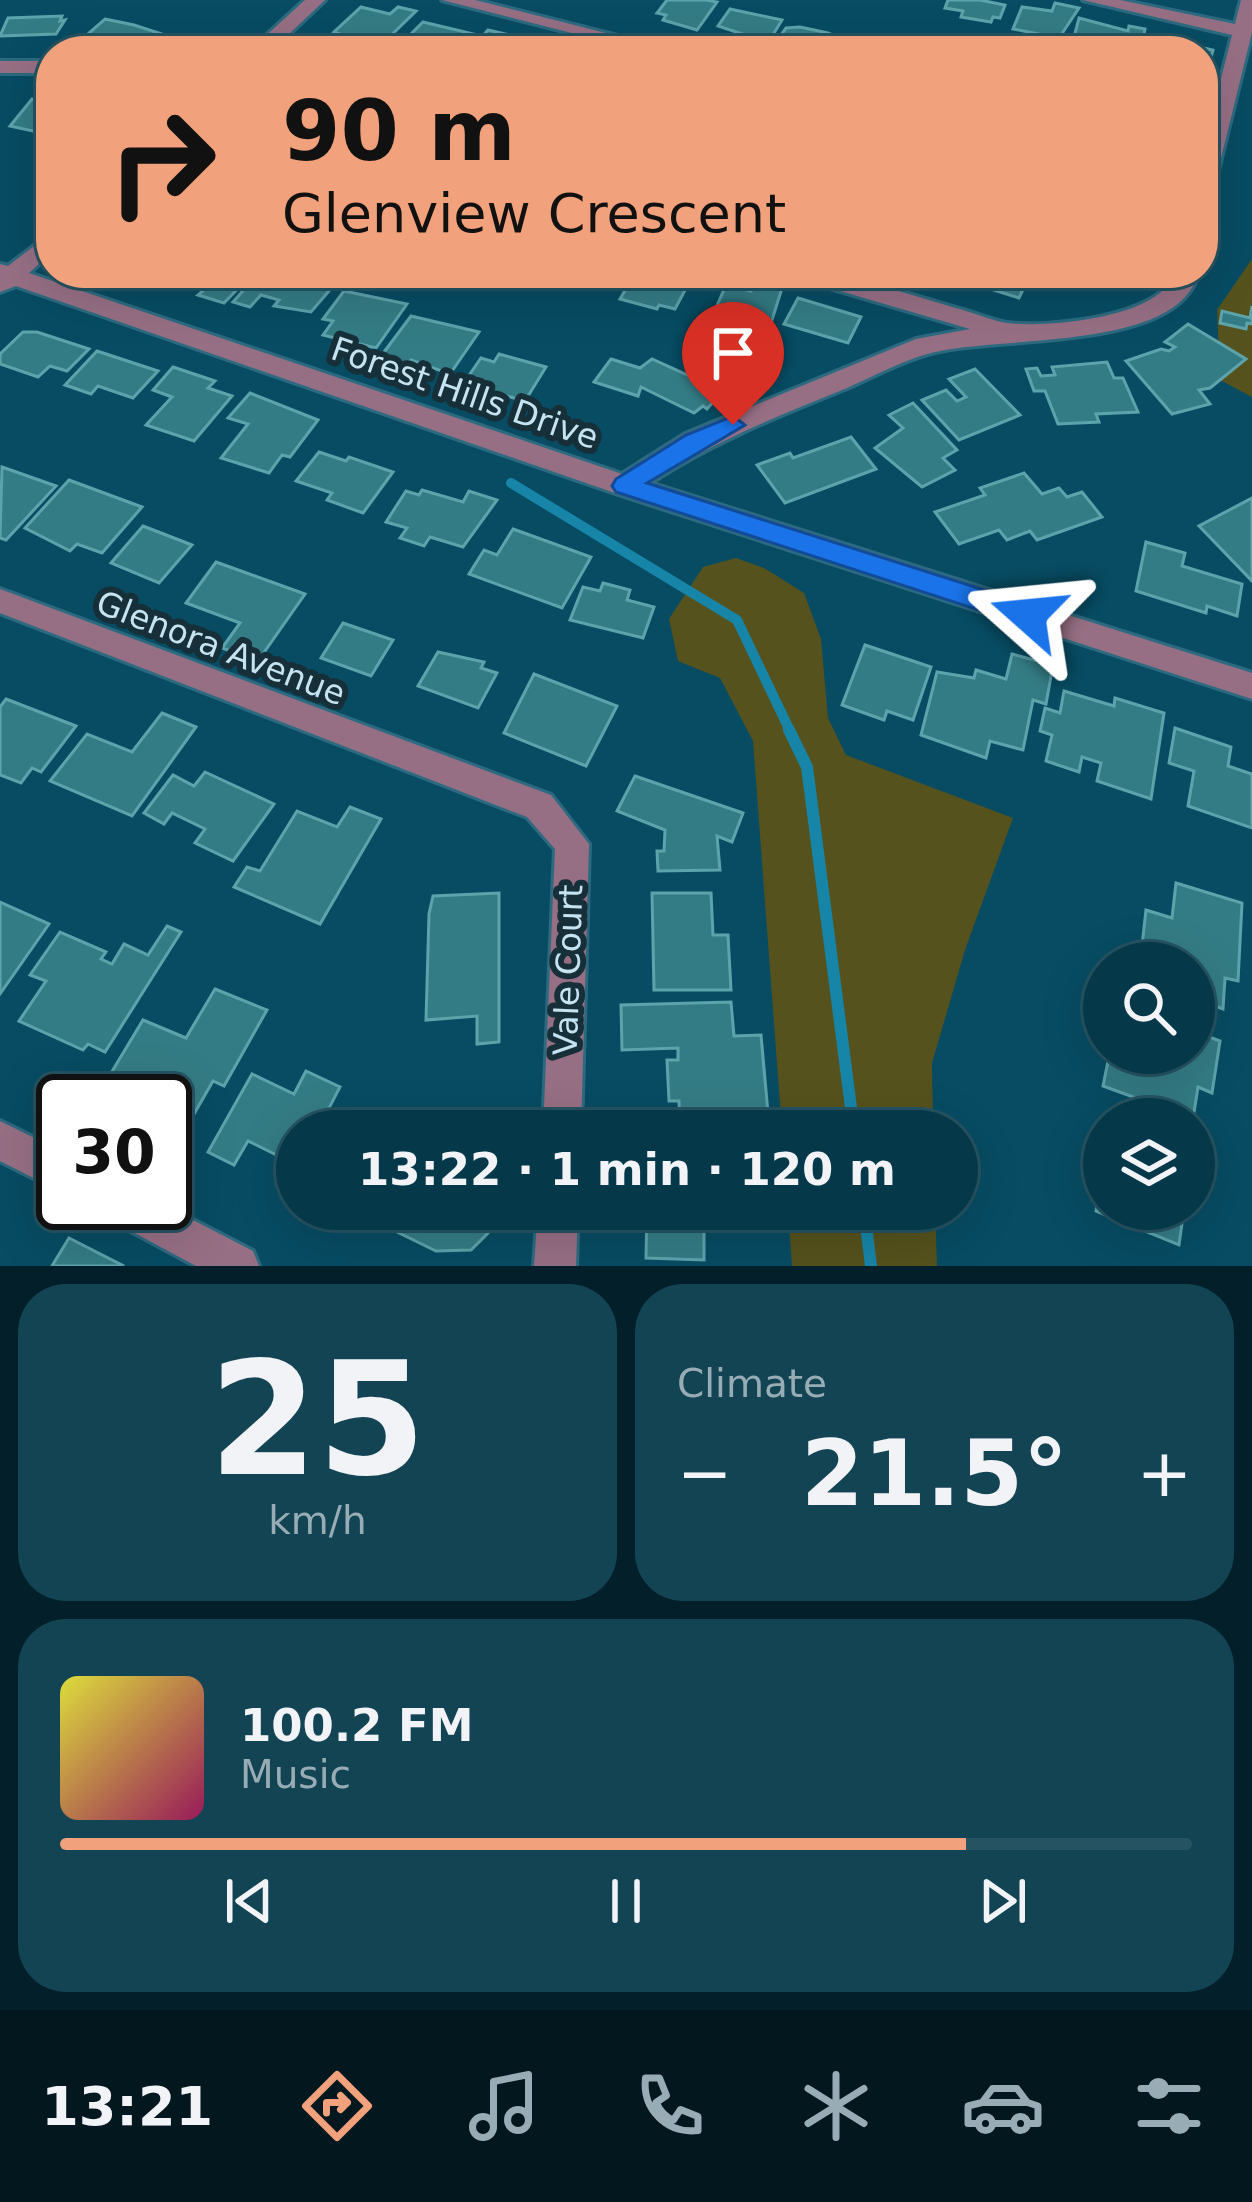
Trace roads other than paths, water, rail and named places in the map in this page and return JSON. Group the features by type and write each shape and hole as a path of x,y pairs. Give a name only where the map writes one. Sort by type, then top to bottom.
{"street":[{"path":"276,36 316,0"},
{"path":"451,0 603,36"},
{"path":"1092,0 1242,32"},
{"path":"1218,127 1250,0"},
{"path":"0,67 36,67"},
{"path":"4,278 36,252"},
{"name":"Forest Hills Drive","path":"4,278 625,486 1252,686"},
{"path":"858,288 1008,331"},
{"path":"625,486 694,441 925,345 1008,331 1100,326 1154,310 1182,288"},
{"name":"Glenora Avenue","path":"0,601 416,763"},
{"name":"Vale Court","path":"416,763 539,806 572,844 563,1110"},
{"path":"0,1139 36,1158"},
{"path":"170,1230 238,1266"},
{"path":"555,1266 557,1230"}],"waterway":[{"path":"511,483 737,620 791,733"},
{"path":"789,730 807,767 851,1110"},
{"path":"867,1230 871,1266"}]}
